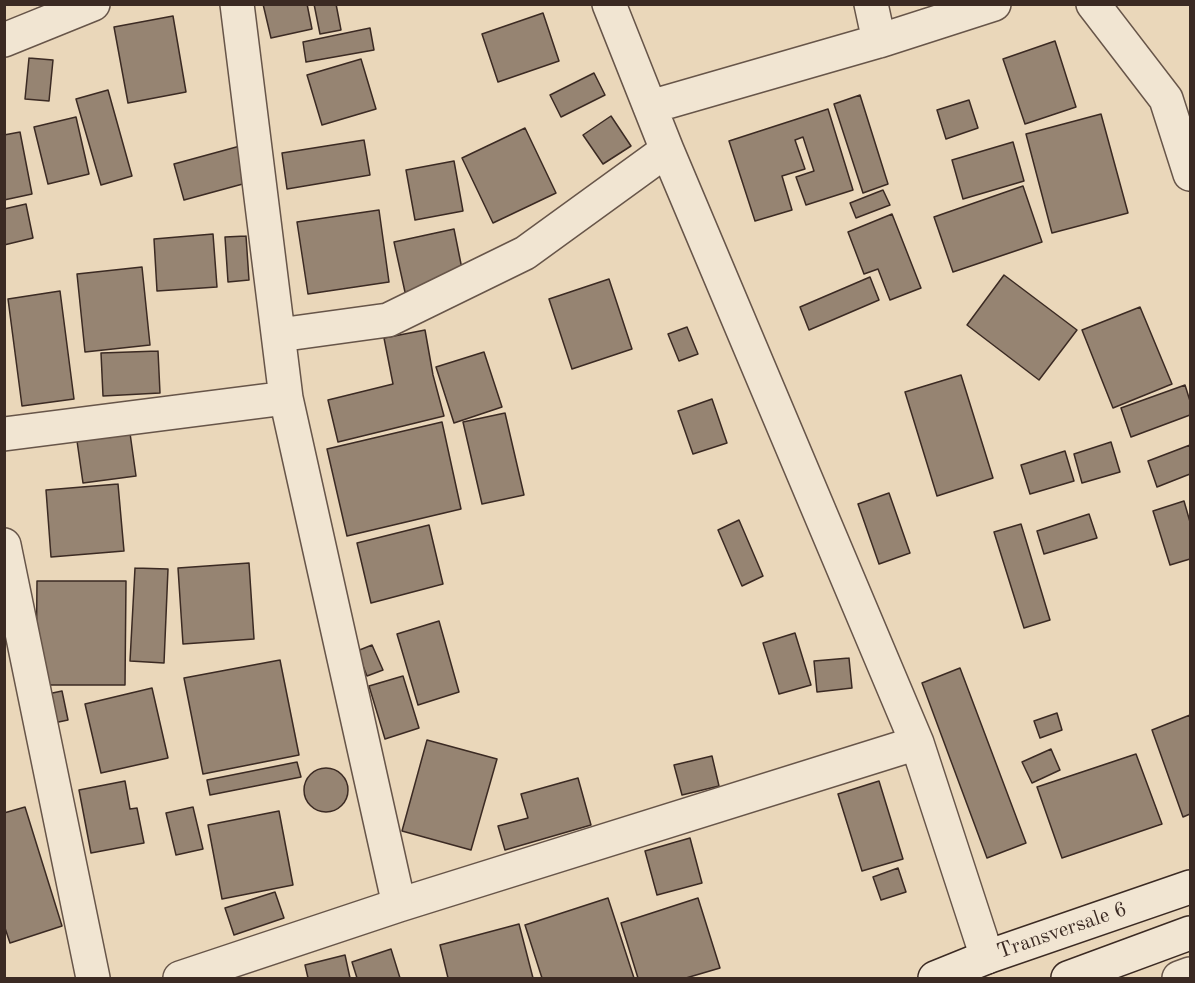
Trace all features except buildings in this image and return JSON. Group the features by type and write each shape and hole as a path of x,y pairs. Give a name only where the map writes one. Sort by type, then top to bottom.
{"street":[{"path":"4,40 93,4"},
{"path":"237,4 286,398 399,904"},
{"path":"609,4 667,150 917,743 987,957"},
{"path":"871,4 879,41"},
{"path":"650,107 879,41 994,4"},
{"path":"1093,4 1166,99 1191,174"},
{"path":"279,335 388,320 525,253 667,150"},
{"path":"4,434 286,398"},
{"path":"4,545 93,978"},
{"path":"180,978 399,904 917,743"},
{"name":"Transversale 6","path":"935,978 987,957 1191,887"},
{"path":"1068,978 1191,933"},
{"path":"1179,978 1191,974"}]}
